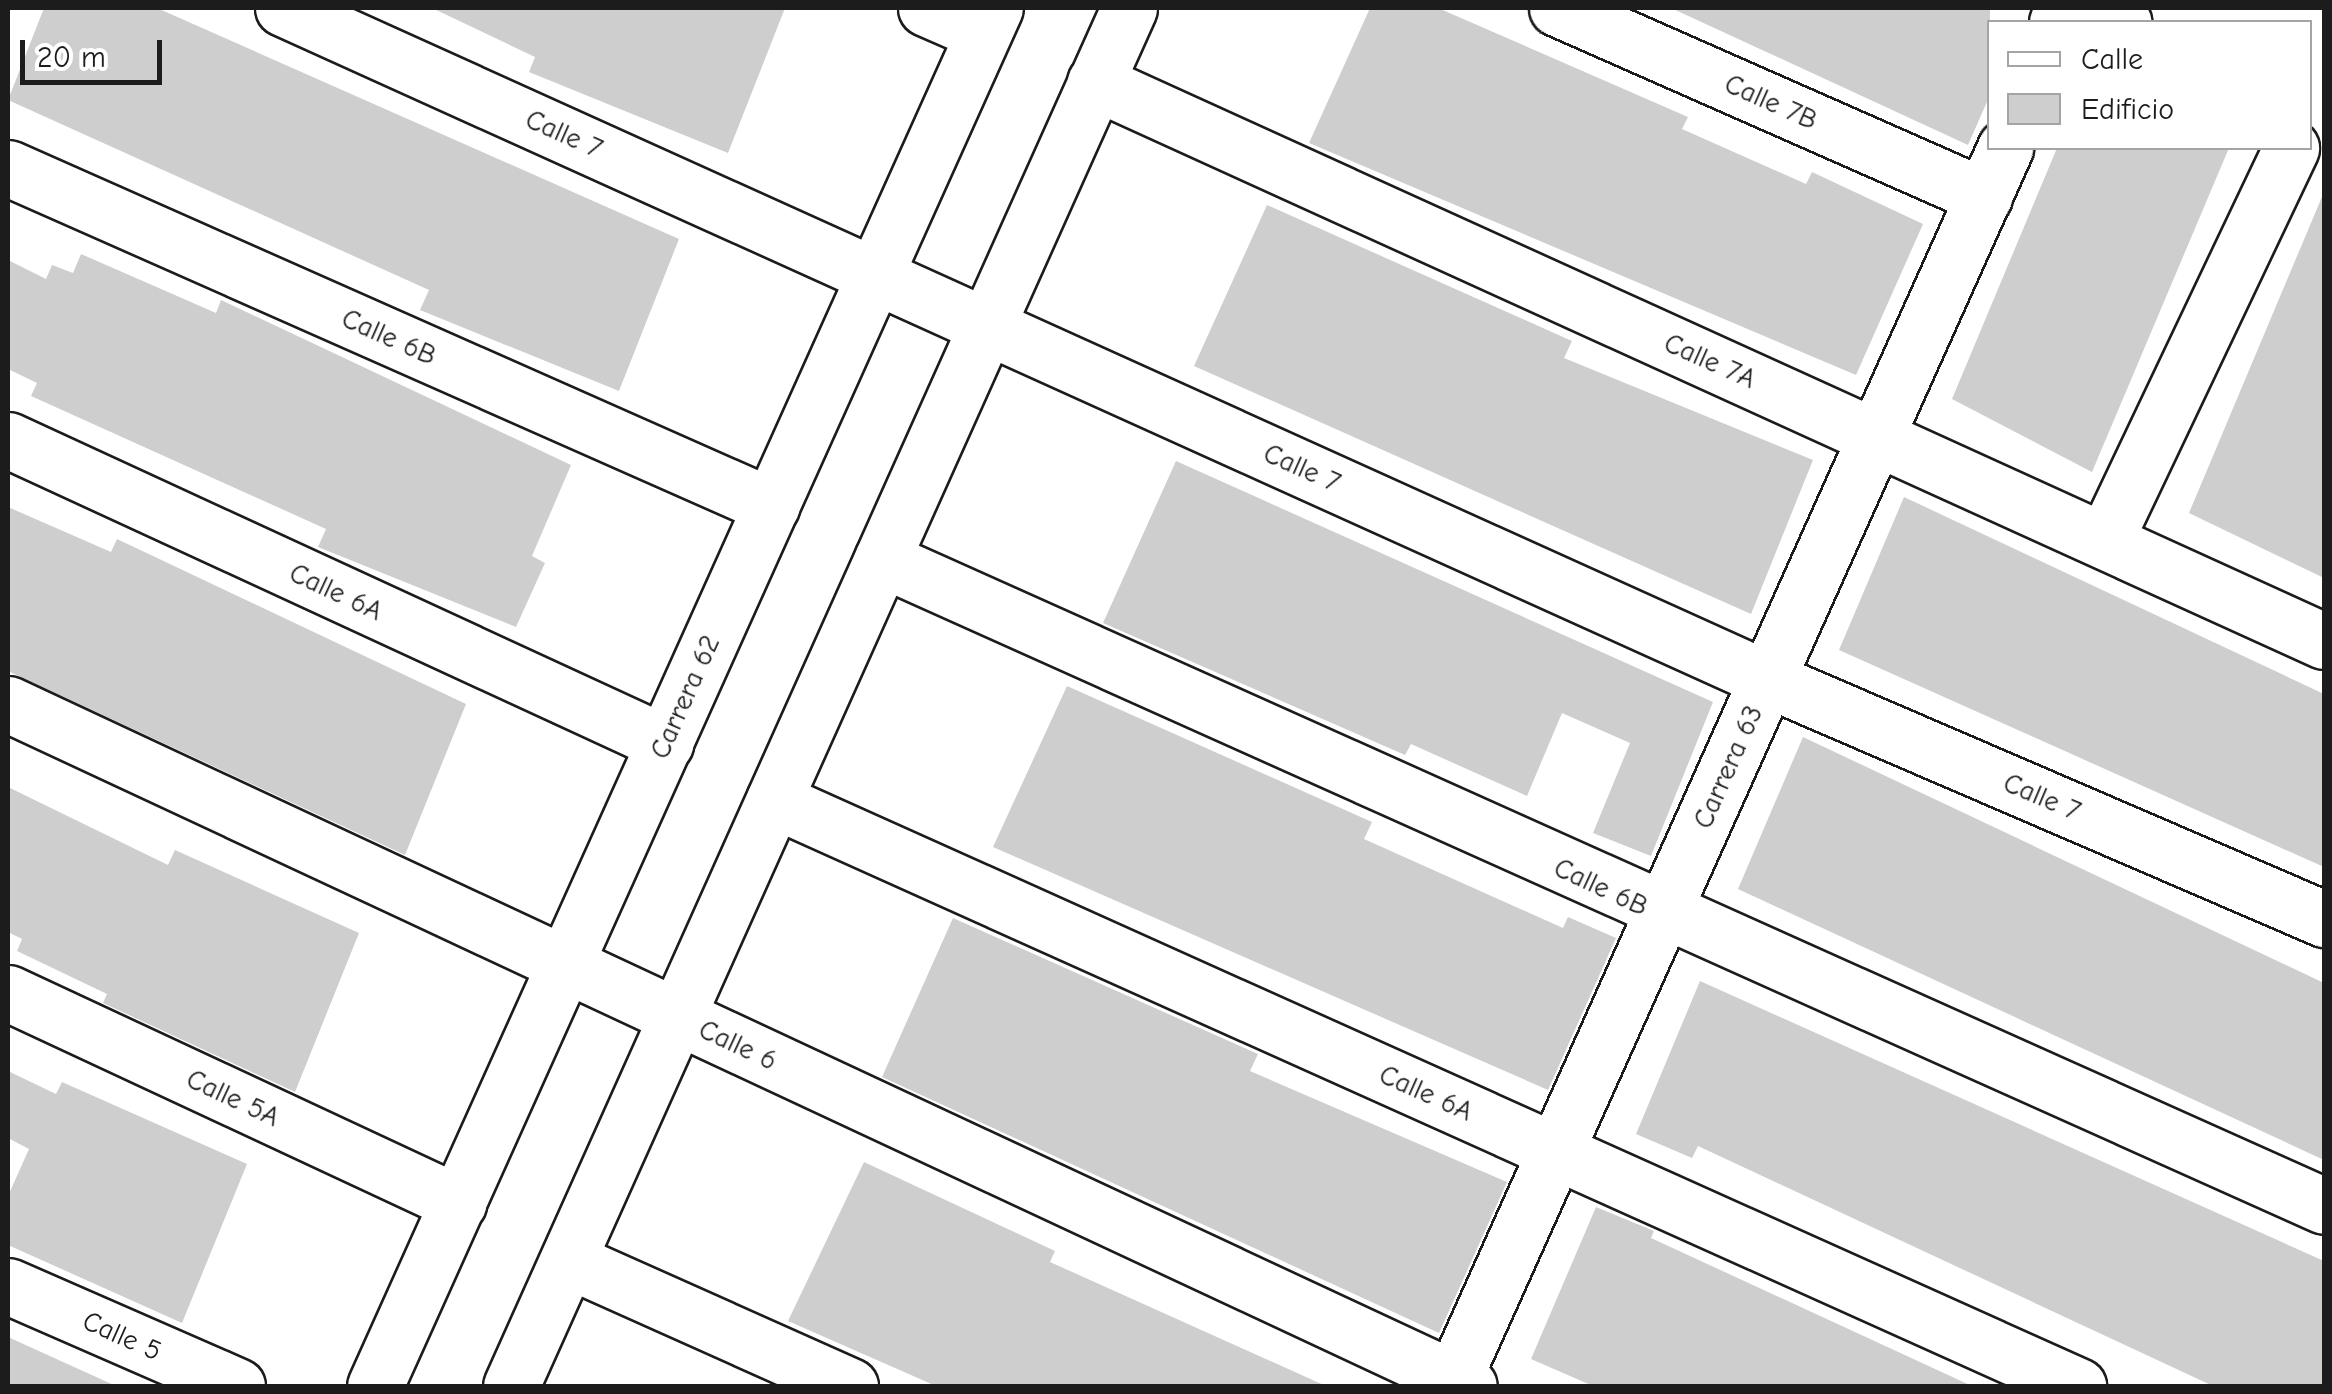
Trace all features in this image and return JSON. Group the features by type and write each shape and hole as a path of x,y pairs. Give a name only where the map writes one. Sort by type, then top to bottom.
{"street":[{"name":"Calle 7","path":"283,8 1767,679 2324,920"},
{"path":"926,8 989,20"},
{"path":"511,1386 1129,8"},
{"name":"Calle 7B","path":"1557,8 1994,172"},
{"path":"2097,8 2119,20"},
{"name":"Carrera 62","path":"375,1386 989,20"},
{"name":"Calle 7A","path":"1095,82 2324,640"},
{"path":"2105,540 2291,150"},
{"name":"Calle 6B","path":"8,168 771,506"},
{"name":"Carrera 63","path":"1457,1384 1556,1151 1994,172"},
{"name":"Calle 6A","path":"8,440 664,742"},
{"name":"Calle 6B","path":"882,559 1662,915 2324,1206"},
{"name":"Calle 6","path":"8,704 1457,1384"},
{"name":"Calle 6A","path":"774,800 2078,1386"},
{"name":"Calle 5A","path":"8,993 458,1203"},
{"path":"568,1260 850,1386"},
{"name":"Calle 5","path":"8,1286 237,1386"}],"building":[{"path":"44,8 157,8 679,239 619,391 420,310 429,290 8,100"},
{"path":"432,8 785,8 728,153 529,72 535,57"},
{"path":"1370,8 1438,8 1688,117 1682,129 1806,184 1812,172 1923,224 1856,375 1309,143"},
{"path":"1671,8 1990,8 1987,102 1968,145"},
{"path":"2056,150 2228,150 2092,472 1952,399"},
{"path":"2324,192 2324,578 2189,513"},
{"path":"1267,205 1572,341 1564,358 1813,460 1751,614 1194,366"},
{"path":"81,254 216,313 221,300 571,465 532,556 545,563 516,627 318,547 326,529 31,396 37,383 8,369 8,260 46,279 52,265 73,273"},
{"path":"1176,461 1713,702 1651,856 1593,833 1630,743 1562,713 1527,796 1411,744 1405,755 1103,623"},
{"path":"1904,497 2324,694 2324,867 1839,650"},
{"path":"8,507 111,552 117,539 466,704 405,855 8,671"},
{"path":"1067,686 1372,822 1364,839 1563,928 1568,917 1616,938 1548,1090 993,847"},
{"path":"1803,737 2324,983 2324,1160 1738,889"},
{"path":"8,787 168,865 175,850 359,933 295,1092 103,1003 107,994 17,951 22,939 8,932"},
{"path":"953,918 1258,1054 1250,1071 1507,1182 1439,1333 882,1077"},
{"path":"1700,981 2324,1261 2324,1386 2213,1386 1698,1146 1692,1158 1636,1134"},
{"path":"8,1071 56,1094 62,1082 247,1164 182,1323 8,1245 8,1196 29,1149 8,1138"},
{"path":"864,1162 1055,1251 1050,1262 1326,1386 936,1386 788,1321"},
{"path":"1596,1207 1654,1231 1651,1238 1972,1386 1593,1386 1531,1359"},
{"path":"8,1337 116,1386 8,1386"}]}
